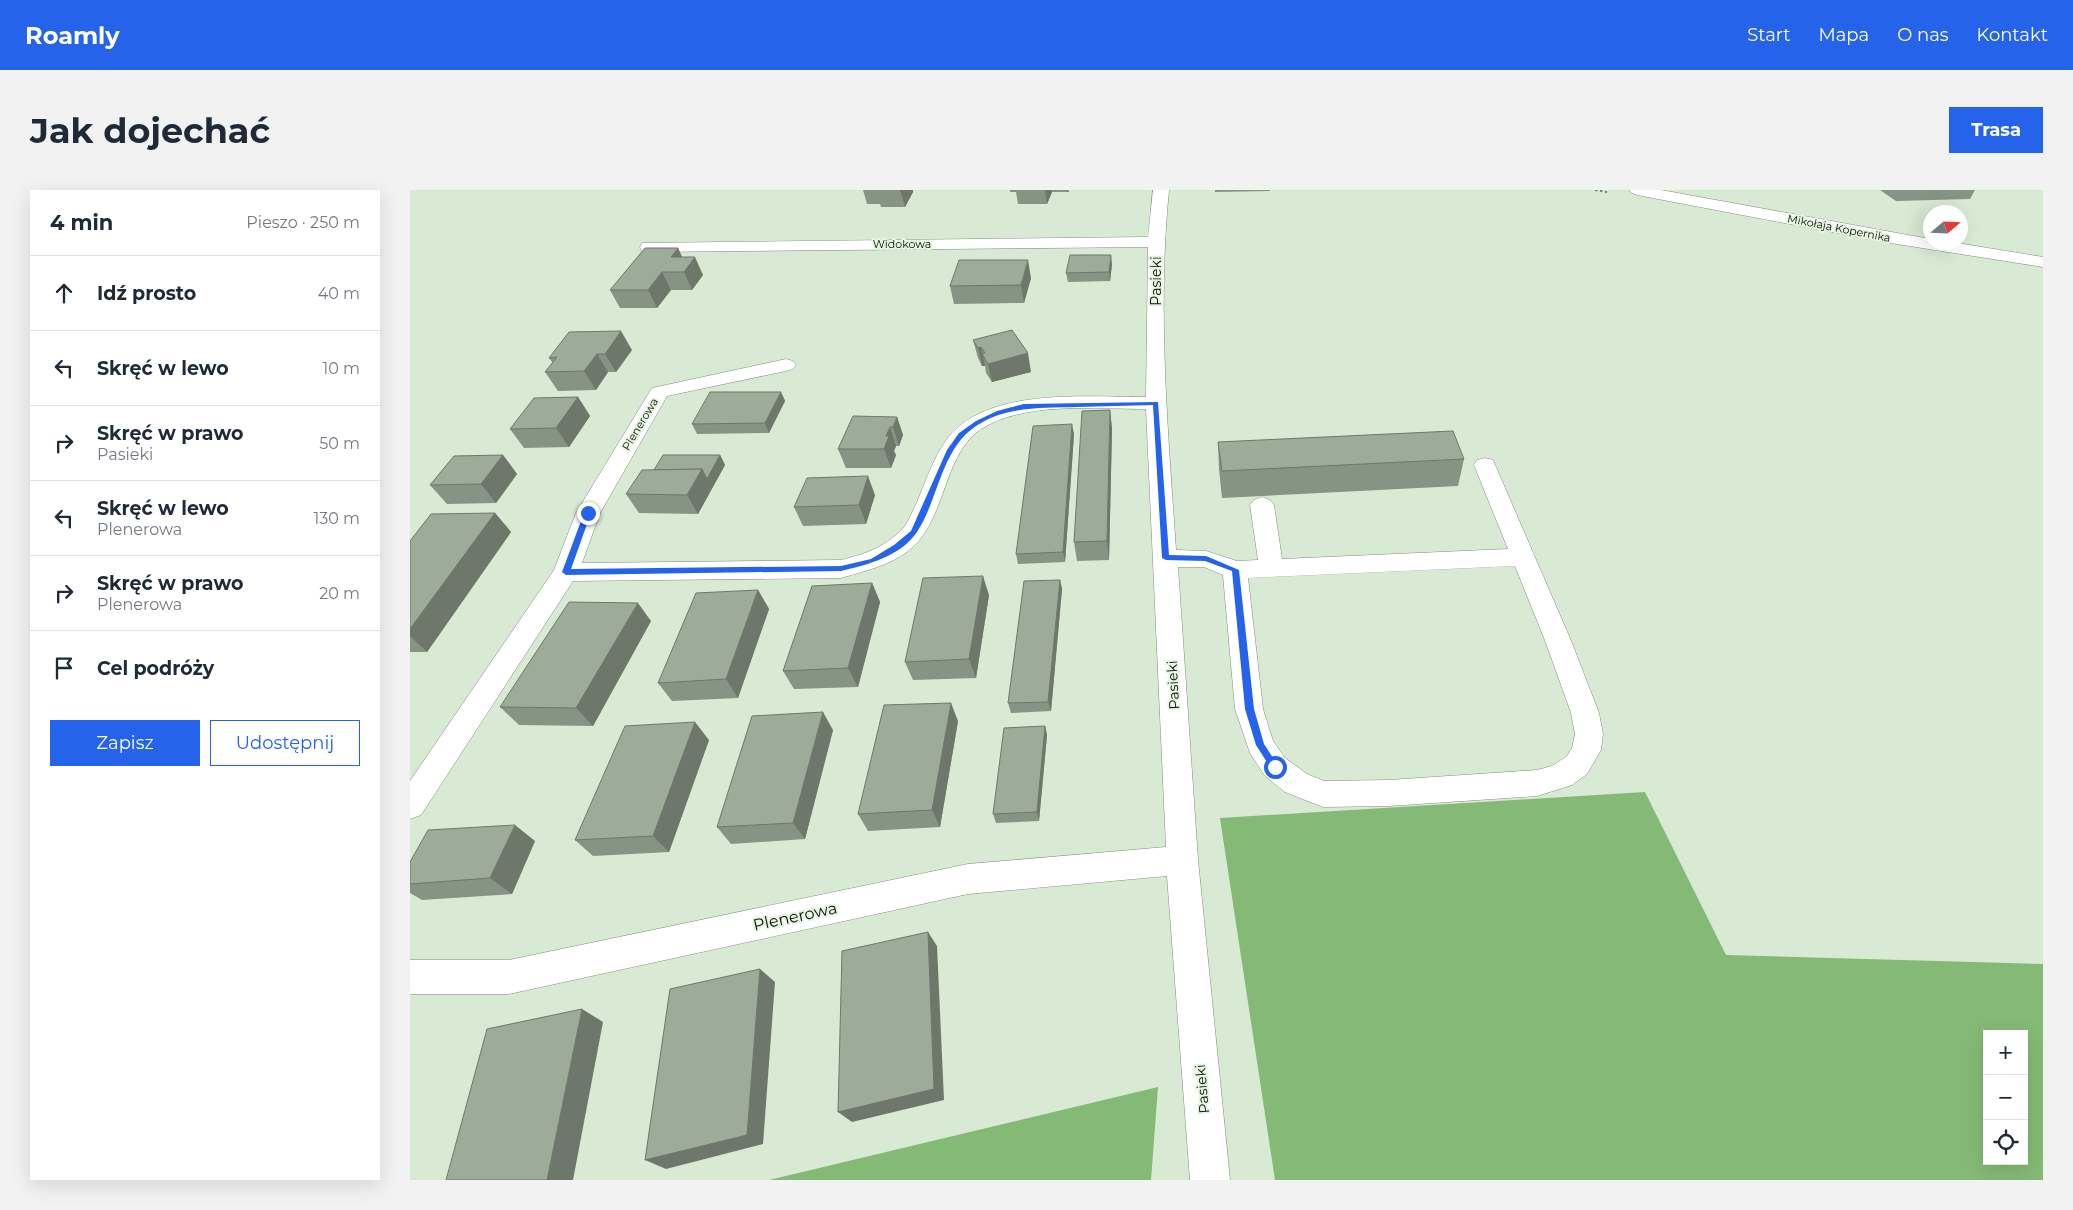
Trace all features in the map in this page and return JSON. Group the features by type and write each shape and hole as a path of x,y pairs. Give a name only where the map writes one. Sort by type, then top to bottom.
{"street":[{"name":"Pasieki","path":"1162,190 1156,242 1156,403 1182,860 1210,1180"},
{"name":"Mikołaja Kopernika","path":"1636,190 1884,237 2043,262"},
{"name":"Widokowa","path":"648,247 1156,242"},
{"name":"Plenerowa","path":"410,806 566,572 588,513 659,392 786,365"},
{"path":"566,572 841,569 873,561 897,547 914,532 950,450 961,435 978,422 1000,412 1024,406 1156,403"},
{"path":"1235,570 1249,709 1260,745 1275,767 1296,784 1323,794 1389,793 1537,783 1561,776 1577,765 1586,750 1589,734 1585,713 1559,643 1522,557 1486,465"},
{"path":"1262,505 1271,568"},
{"path":"1166,558 1206,559 1235,570 1522,557"},
{"name":"Plenerowa","path":"410,977 509,977 968,879 1182,860"}],"green space":[{"path":"1645,792 1726,955 2043,964 2043,1180 1275,1180 1220,818"},
{"path":"1158,1087 1151,1180 769,1180"}],"building":[{"path":"645,248 678,248 671,257 695,257 684,272 662,272 648,290 610,290"},
{"path":"1070,255 1111,255 1109,272 1066,273"},
{"path":"959,260 1028,260 1021,285 950,286"},
{"path":"1012,330 1028,353 988,364 982,354 985,353 981,347 978,348 973,340"},
{"path":"621,331 605,354 597,354 584,371 545,372 557,357 549,358 569,332"},
{"path":"710,392 781,392 765,423 692,424"},
{"path":"578,397 556,428 510,429 534,398"},
{"path":"1110,410 1107,541 1074,542 1082,411"},
{"path":"853,416 897,417 893,427 890,427 886,436 889,436 884,449 838,449"},
{"path":"1072,424 1063,552 1016,554 1033,426"},
{"path":"1453,431 1464,459 1222,471 1218,442"},
{"path":"503,455 481,484 430,485 454,456"},
{"path":"663,455 720,455 707,479 702,469 654,470"},
{"path":"702,469 687,495 626,494 642,470"},
{"path":"868,476 859,505 794,507 807,478"},
{"path":"495,513 410,629 410,541 431,514"},
{"path":"983,576 969,659 905,662 923,578"},
{"path":"1060,580 1048,702 1008,703 1024,581"},
{"path":"872,583 848,668 783,671 812,586"},
{"path":"758,590 726,679 658,683 696,593"},
{"path":"569,602 638,603 576,708 500,707"},
{"path":"951,703 932,810 858,814 884,705"},
{"path":"823,712 793,823 717,827 752,716"},
{"path":"695,722 653,836 575,840 625,726"},
{"path":"1045,726 1037,812 993,814 1004,728"},
{"path":"515,825 490,878 410,884 410,862 428,830"},
{"path":"928,932 934,1089 838,1112 842,951"},
{"path":"760,969 747,1135 645,1160 670,989"},
{"path":"582,1009 547,1180 446,1180 487,1029"}],"route":[{"path":"588,513 566,572 841,569 873,561 897,547 914,532 950,450 961,435 978,422 1000,412 1024,406 1156,403 1166,558 1206,559 1235,570 1249,709 1260,745 1275,767"}]}
